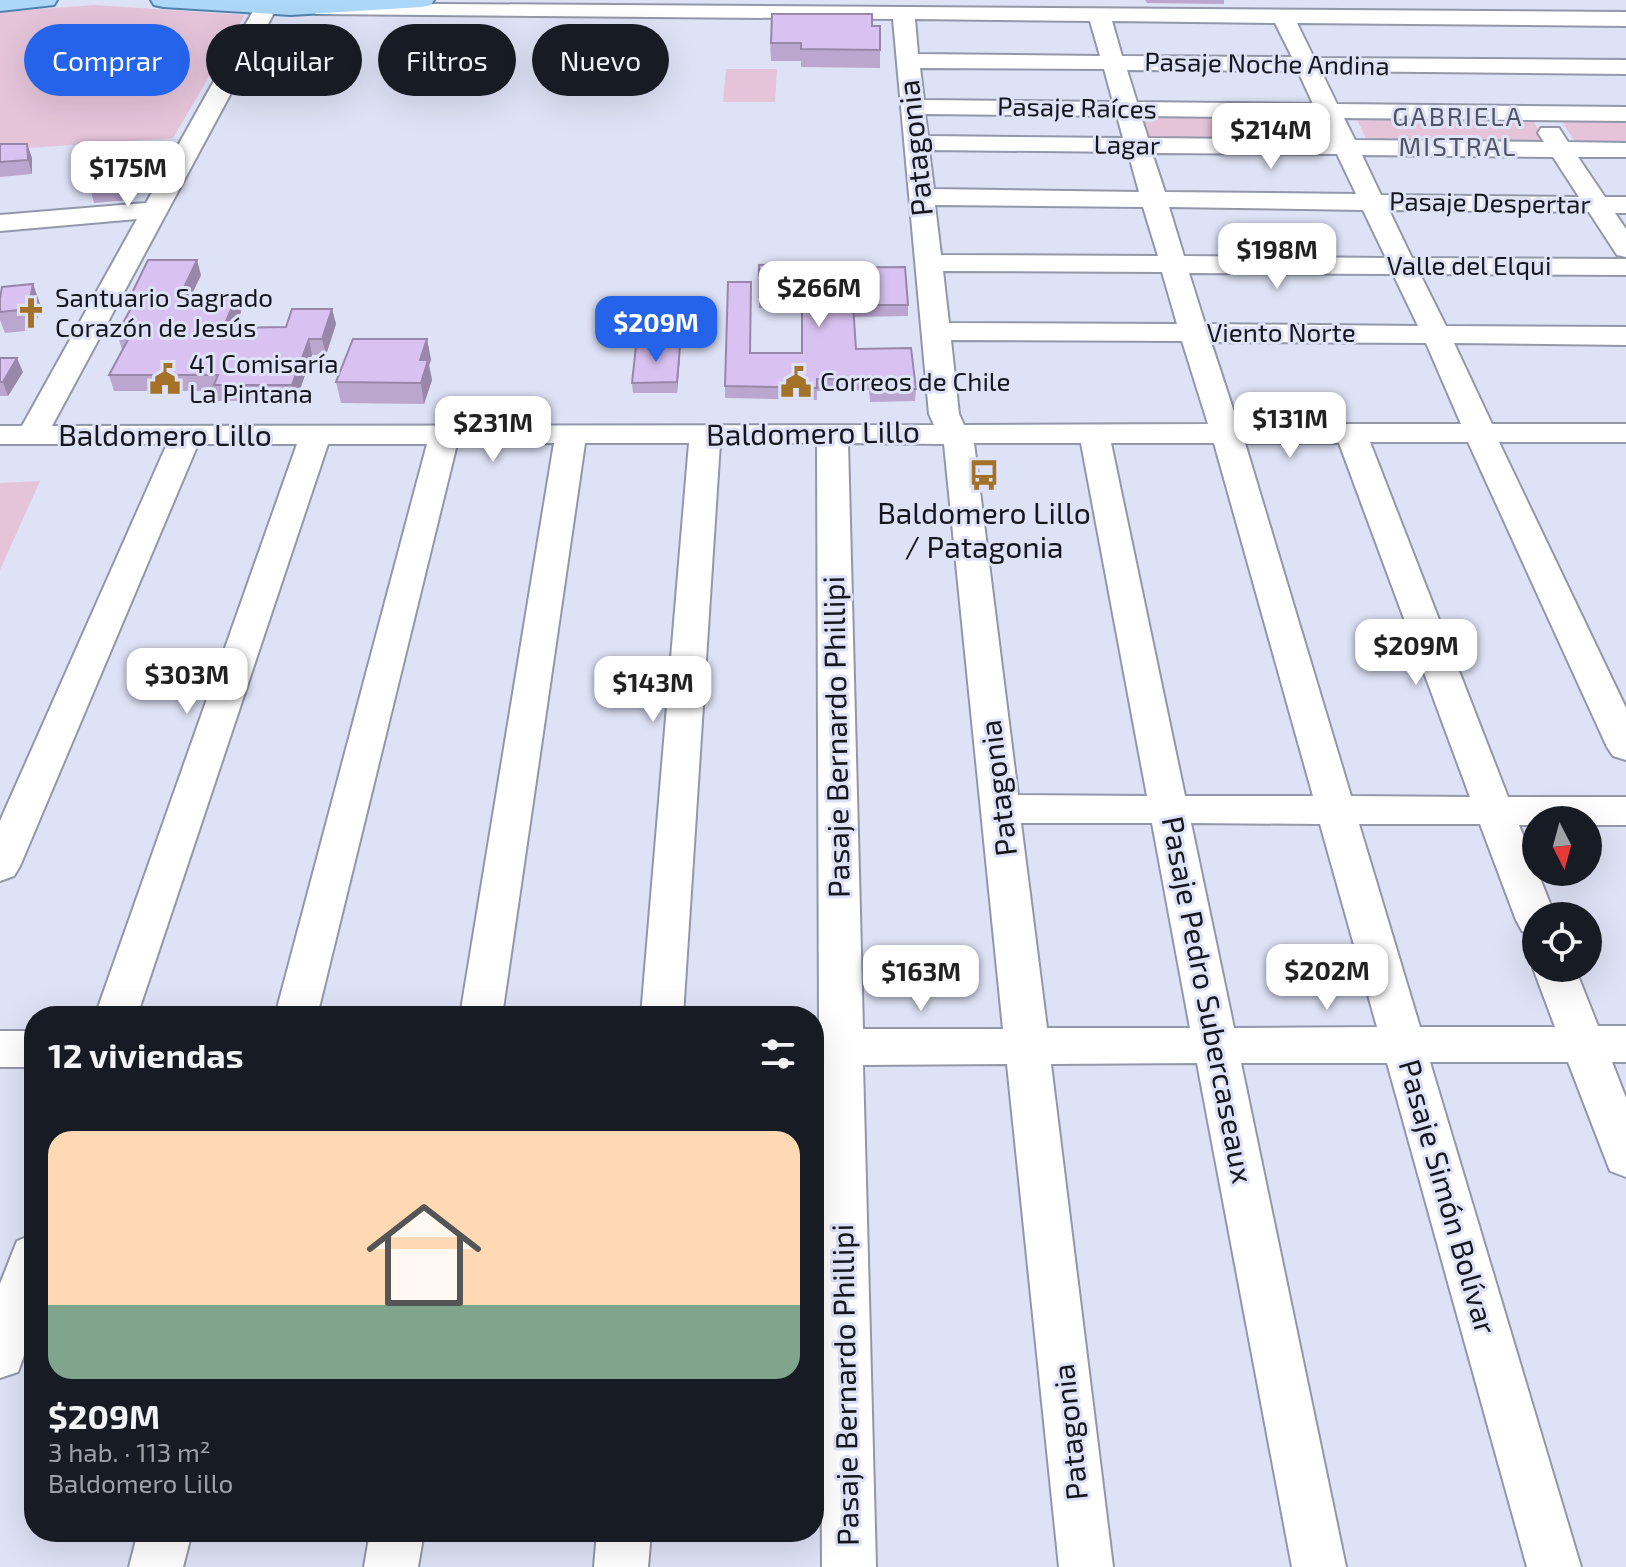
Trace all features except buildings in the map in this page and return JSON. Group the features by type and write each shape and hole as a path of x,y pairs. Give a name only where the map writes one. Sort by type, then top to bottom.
{"main road":[{"path":"0,4 45,0"},
{"path":"163,0 316,8 422,0"}],"street":[{"path":"472,0 482,7 503,10"},
{"path":"32,435 268,4"},
{"path":"316,8 1283,16 1467,9 1626,19"},
{"path":"1467,9 1626,249"},
{"name":"Patagonia","path":"903,13 944,414 959,444 1086,1567"},
{"name":"Pasaje Simón Bolívar","path":"1099,15 1223,423 1554,1567"},
{"path":"1283,16 1474,414 1479,433 1626,747"},
{"name":"Pasaje Noche Andina","path":"907,61 1626,67"},
{"name":"Pasaje Raíces","path":"912,107 1626,114"},
{"name":"Lagar","path":"916,143 1626,150"},
{"name":"Pasaje Despertar","path":"921,197 1626,205"},
{"path":"0,223 156,210"},
{"name":"Valle del Elqui","path":"928,263 1626,267"},
{"name":"Viento Norte","path":"935,331 1626,336"},
{"name":"Baldomero Lillo","path":"0,435 1094,433 1223,423 1351,433 1479,433 1622,440"},
{"name":"Pasaje Pedro Subercaseaux","path":"1094,433 1319,1567"},
{"path":"1351,433 1529,902"},
{"name":"Pasaje Bernardo Phillipi","path":"832,434 828,1047 849,1567"},
{"path":"0,866 186,436"},
{"path":"119,1006 315,436"},
{"path":"299,1006 444,436"},
{"path":"483,1006 571,436"},
{"path":"663,1006 705,436"},
{"path":"1002,809 1626,811"},
{"path":"1559,982 1626,1157"},
{"path":"828,1047 1626,1044"},
{"path":"0,1049 24,1049"},
{"path":"0,1355 24,1285"},
{"path":"156,1567 162,1542"},
{"path":"391,1567 395,1542"},
{"path":"621,1567 623,1542"}],"shaded area":[{"path":"94,5 245,15 240,24 206,24 206,82 173,138 0,150 0,12"},
{"path":"726,69 777,69 775,102 723,102"},
{"path":"1142,113 1321,116 1335,142 1149,140"},
{"path":"1355,115 1531,116 1547,145 1368,143"},
{"path":"1559,117 1626,118 1626,146 1577,145"},
{"path":"40,481 0,570 0,483"}],"place":[{"name":"Santuario Sagrado Corazón de Jesús","path":"31,313"},
{"name":"41 Comisaría La Pintana","path":"165,379"},
{"name":"Correos de Chile","path":"796,382"},
{"name":"Baldomero Lillo / Patagonia","path":"984,475"}],"district":[{"name":"GABRIELA MISTRAL","path":"1458,132"}]}
